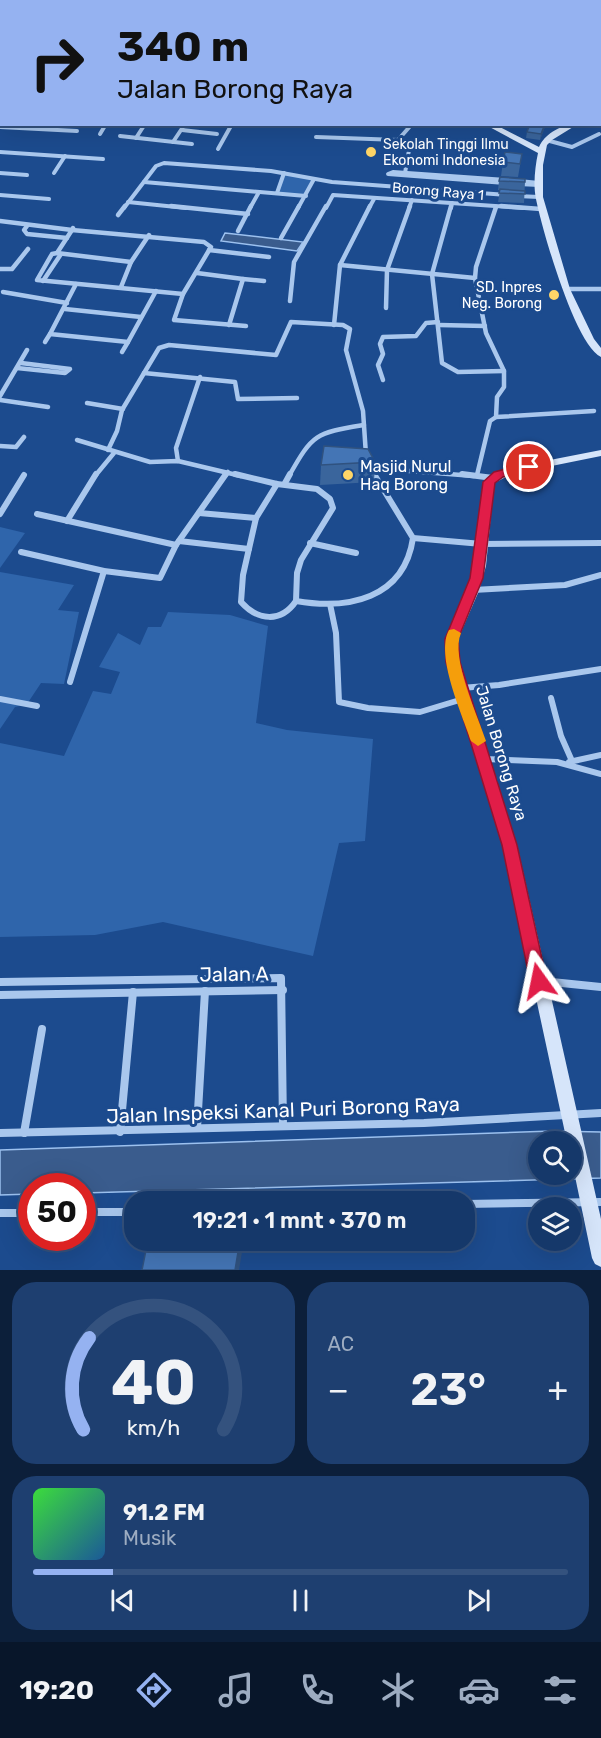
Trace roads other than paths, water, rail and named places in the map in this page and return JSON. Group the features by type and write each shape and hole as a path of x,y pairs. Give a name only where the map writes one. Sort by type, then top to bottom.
{"main road":[{"path":"491,126 540,151"},
{"path":"571,126 546,140 540,151 539,197 566,289 590,340 601,354"},
{"path":"560,132 576,126"},
{"path":"492,478 509,471 601,453"},
{"name":"Jalan Borong Raya","path":"492,478 486,495 482,544 473,590 452,639 453,662 510,845 569,1119 592,1198 601,1258"}],"street":[{"path":"26,126 77,131"},
{"path":"100,134 105,126"},
{"path":"136,138 144,126"},
{"path":"173,142 183,126"},
{"path":"218,149 231,126"},
{"path":"400,139 410,126"},
{"path":"182,130 217,134"},
{"path":"546,140 572,147 599,134"},
{"path":"120,136 192,144"},
{"path":"316,137 400,139 409,150 405,173"},
{"path":"0,152 104,159"},
{"path":"54,173 65,156"},
{"path":"118,215 156,166 164,163 284,173 314,179 539,197"},
{"path":"0,173 27,175"},
{"path":"277,193 284,173"},
{"path":"405,173 539,184 388,174 405,173"},
{"path":"281,238 314,179"},
{"path":"144,182 306,196"},
{"path":"238,231 259,192"},
{"path":"0,195 49,200"},
{"name":"Borong Raya 1","path":"290,301 294,261 333,195 541,209"},
{"path":"334,325 340,265 374,199"},
{"path":"386,308 387,270 412,200"},
{"path":"128,202 248,214"},
{"path":"452,203 432,274 439,323 437,333 440,353 446,368 458,372 504,370"},
{"path":"496,207 475,278 485,326 504,370 504,387 495,407 496,417"},
{"path":"0,221 27,226 149,235 210,243 209,250 197,273 183,294 174,320 246,326"},
{"path":"27,226 24,230 27,234 67,238"},
{"path":"73,228 43,281 183,294"},
{"path":"121,287 131,262 149,235"},
{"path":"0,269 12,269 28,249"},
{"path":"209,250 269,256"},
{"path":"59,254 131,262"},
{"path":"340,265 475,278"},
{"path":"197,273 264,282"},
{"path":"228,325 243,279"},
{"path":"45,342 65,309 76,284"},
{"path":"566,289 601,289"},
{"path":"122,352 156,291"},
{"path":"3,292 67,303"},
{"path":"65,309 141,317"},
{"path":"68,520 111,452 123,409 156,352 163,346 276,355 290,322 334,325 350,329 346,350 363,411 366,457 413,538 412,547 402,568 374,597 330,604 296,601"},
{"path":"383,380 378,365 383,354 380,344 383,337 416,336 427,322 485,326"},
{"path":"50,334 128,342"},
{"path":"27,350 0,398 48,407"},
{"path":"19,366 70,369 65,373 19,366"},
{"path":"144,373 200,376 235,382 238,399 297,398"},
{"path":"178,461 176,448 200,376"},
{"path":"87,403 123,409"},
{"path":"477,475 482,444 490,421 496,417 594,411"},
{"path":"77,440 150,462 178,461 281,483 316,489 333,504 319,532 310,543 297,573 296,601 287,613 271,617 242,605 240,594 256,518 281,483 303,446 311,437 328,430 364,425"},
{"path":"0,446 16,447 24,437"},
{"path":"371,468 492,478"},
{"path":"21,552 104,571 159,578 177,543 228,472"},
{"path":"0,514 24,475"},
{"path":"0,500 8,502"},
{"path":"199,513 256,518"},
{"path":"37,514 177,543 249,549"},
{"path":"413,538 482,544 601,543"},
{"path":"310,543 356,553"},
{"path":"70,682 104,571"},
{"path":"473,590 544,588 601,575"},
{"path":"330,604 336,633 339,702 368,708 420,712 462,694 499,685 601,669"},
{"path":"551,698 570,761 601,774"},
{"path":"0,699 37,706"},
{"path":"485,759 570,761 601,755"},
{"name":"Jalan A","path":"0,982 280,978 283,980 283,990 91,991 0,995"},
{"path":"91,980 91,991"},
{"path":"539,981 601,987"},
{"path":"283,990 283,1126"},
{"path":"120,1132 133,992"},
{"path":"197,1128 205,992"},
{"path":"24,1132 42,1029"},
{"name":"Jalan Inspeksi Kanal Puri Borong Raya","path":"0,1133 120,1132 569,1119 601,1113"},
{"path":"475,1204 592,1198"},
{"path":"96,1212 124,1212"},
{"path":"0,1213 18,1213"}],"place":[{"name":"Sekolah Tinggi Ilmu Ekonomi Indonesia","path":"371,152"},
{"name":"SD. Inpres Neg. Borong","path":"554,295"},
{"name":"Masjid Nurul Haq Borong","path":"348,475"}]}
